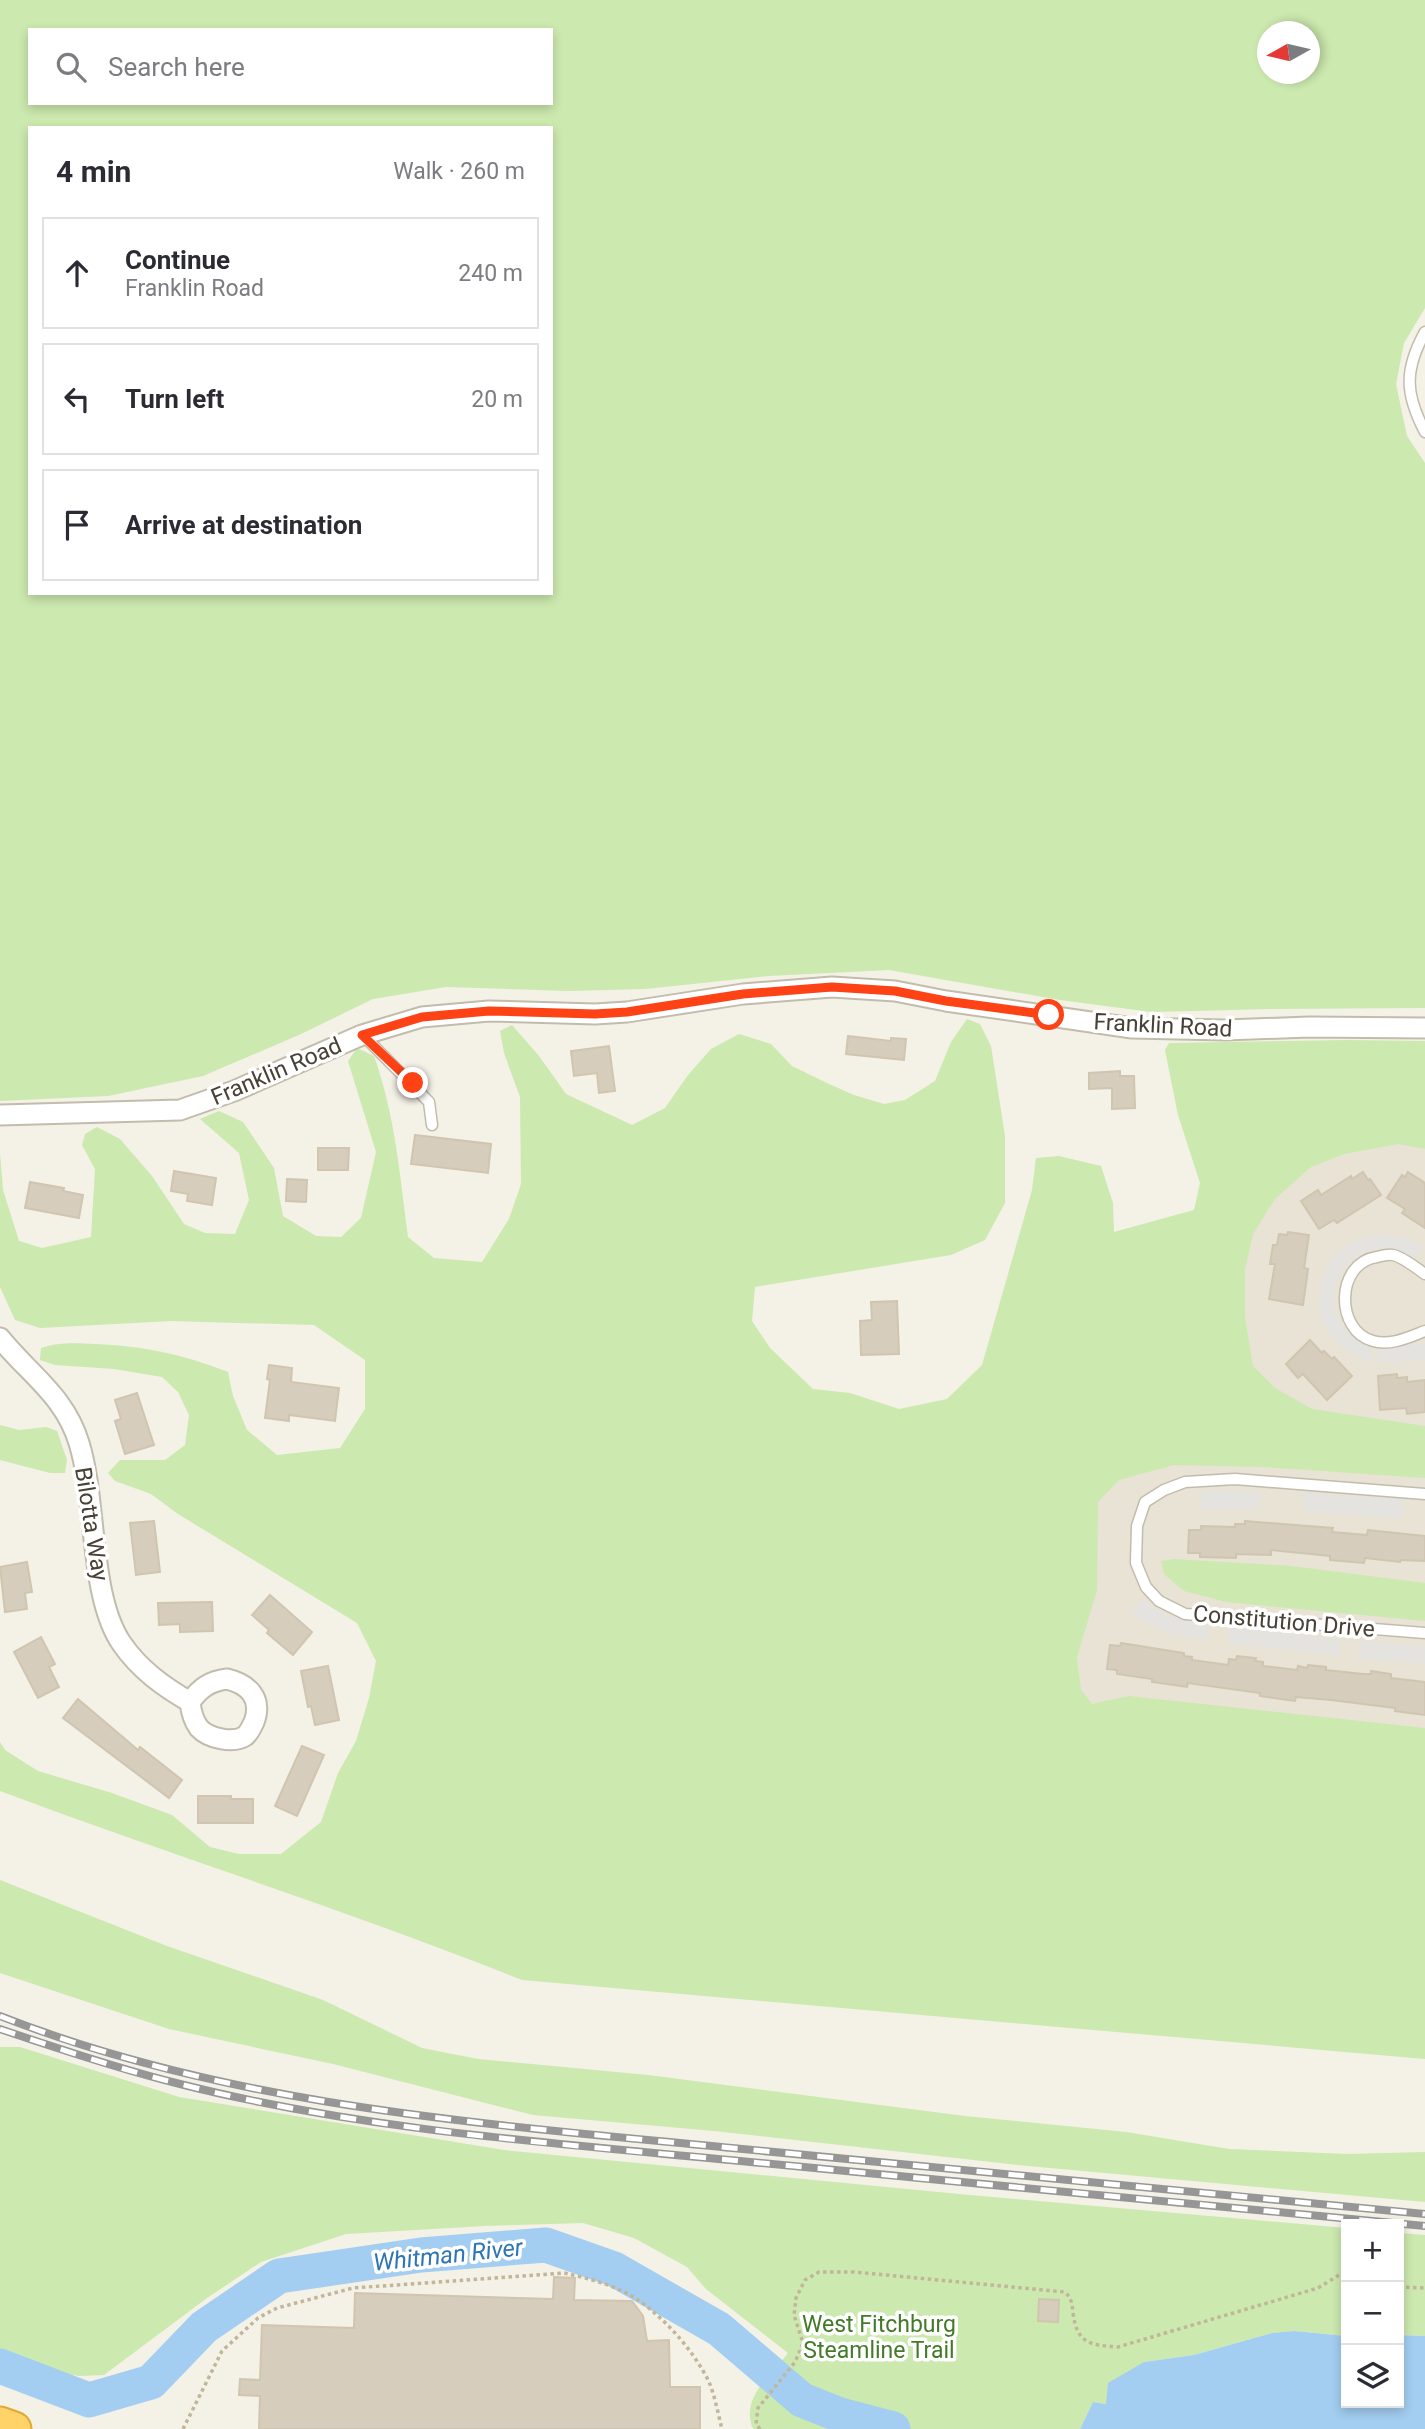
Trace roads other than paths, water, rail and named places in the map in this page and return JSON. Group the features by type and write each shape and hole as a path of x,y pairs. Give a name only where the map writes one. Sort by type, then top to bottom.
{"highway":[{"path":"0,2424 14,2429"}],"street":[{"name":"Franklin Road","path":"0,1115 180,1110 234,1091 362,1035 422,1017 489,1011 595,1014 627,1012 743,994 832,987 895,991 1132,1028 1425,1028"},
{"name":"Bilotta Way","path":"0,1338 18,1360 49,1388 67,1414 79,1443 88,1480 102,1590 109,1620 121,1644 160,1684 190,1702"}],"lane":[{"path":"1425,332 1409,369 1410,395 1425,432"},
{"path":"362,1035 429,1102 432,1125"},
{"path":"1425,1274 1392,1255 1369,1258 1354,1269 1345,1287 1345,1310 1358,1332 1372,1341 1390,1343 1425,1331"},
{"name":"Constitution Drive","path":"1425,1494 1235,1479 1185,1482 1164,1490 1145,1502 1137,1526 1136,1563 1146,1587 1160,1601 1185,1614 1425,1633"}],"water":[{"path":"1294,2331 1341,2336 1341,2408 1404,2408 1404,2335 1425,2336 1425,2429 1080,2429 1093,2402 1106,2404 1108,2383 1144,2362 1194,2355 1272,2333"}],"waterway":[{"name":"Whitman River","path":"0,2366 89,2400 151,2382 204,2327 279,2276 421,2255 546,2245 614,2269 719,2329 802,2400 840,2415 893,2429"}],"railway":[{"path":"0,2016 88,2047 178,2072 269,2091 454,2120 1425,2214"},
{"path":"0,2029 180,2084 324,2114 396,2125 542,2142 1425,2226"}],"park label":[{"name":"West Fitchburg Steamline Trail","path":"879,2337"}]}
